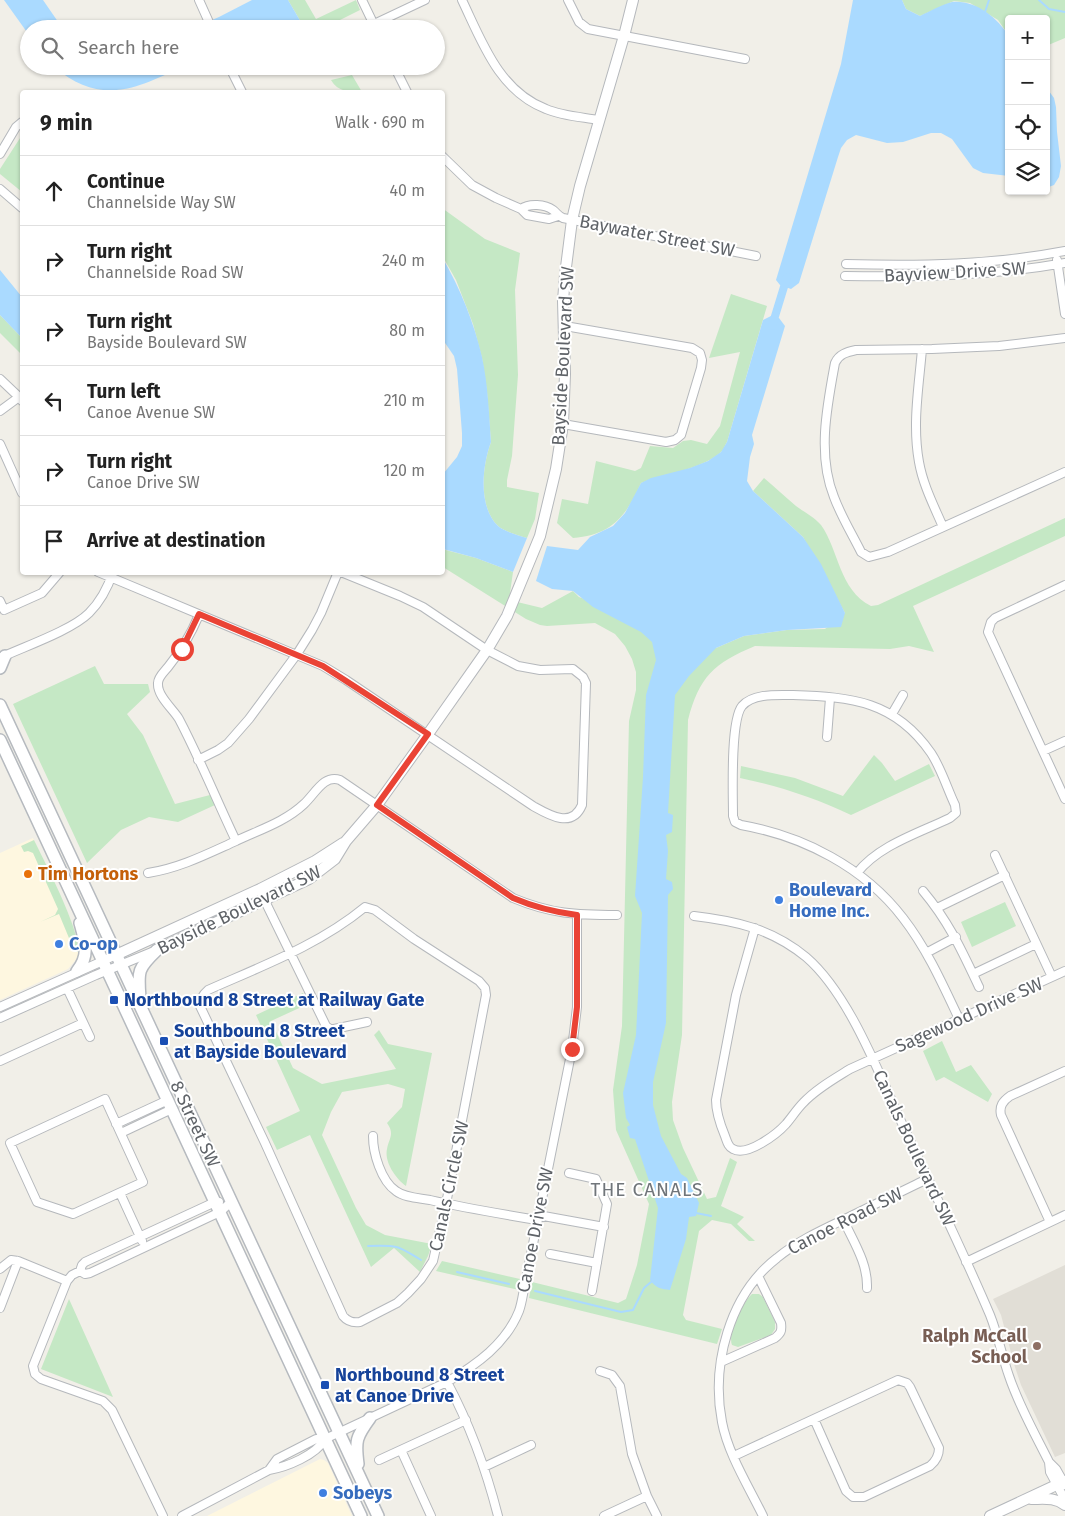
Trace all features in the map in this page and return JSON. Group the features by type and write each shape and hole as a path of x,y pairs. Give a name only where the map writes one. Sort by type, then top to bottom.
{"main road":[{"path":"0,668 3,657"},
{"name":"8 Street SW","path":"0,695 1,707 378,1516"},
{"name":"8 Street SW","path":"0,740 361,1516"},
{"path":"76,902 86,949 84,961 77,971"},
{"path":"140,1005 138,973 142,964 157,950"},
{"path":"359,1476 356,1440 358,1434 370,1418"}],"street":[{"path":"199,0 208,20"},
{"path":"362,0 372,20"},
{"path":"388,20 425,0"},
{"path":"462,0 494,66 512,87 535,104 548,110 599,120"},
{"path":"568,0 582,26 595,31 744,59"},
{"name":"Bayside Boulevard SW","path":"119,960 157,950 265,901 325,868 335,859 346,842 377,805 487,650 507,616 540,536 556,469 563,424 565,275 572,220 633,0"},
{"path":"234,75 241,90"},
{"path":"398,75 406,90"},
{"path":"0,154 16,127 20,124"},
{"name":"Baywater Street SW","path":"445,159 472,185 521,209 526,215 549,219 558,216"},
{"path":"0,189 20,206"},
{"name":"Baywater Street SW","path":"521,209 527,205 536,205 552,210 558,216 572,220 756,256"},
{"name":"Bayview Drive SW","path":"846,264 965,264 1065,251"},
{"path":"1056,253 1061,263 1065,314"},
{"name":"Bayview Drive SW","path":"846,276 929,277 1011,271 1061,263"},
{"path":"563,424 666,442 676,440 681,435 702,360 700,353 692,348 565,326"},
{"path":"1065,338 1000,346 856,350 847,352 837,358 835,363 825,430 826,466 833,496 861,552 868,557 882,555 1065,472"},
{"path":"922,349 916,410 916,438 919,462 926,490 943,528"},
{"path":"0,379 20,398"},
{"path":"0,411 20,400"},
{"path":"0,444 20,489"},
{"path":"0,601 4,610 42,593 57,575"},
{"path":"3,657 68,627 88,614 99,602 112,575 323,666 547,814 562,819 569,818 580,811 582,805 586,682 583,677 573,669 540,670 518,666 487,650 423,607 348,575"},
{"path":"198,760 218,750 234,737 297,654 321,613 339,575"},
{"path":"1065,585 995,618 989,626 989,636 1065,799"},
{"path":"199,614 191,634 160,677 158,685 161,694 177,716 236,841"},
{"path":"857,873 866,862 884,849 950,818 956,813 955,805 931,754 900,720 880,708 852,700 775,695 759,697 749,701 741,707 736,724 733,816 735,822 740,825 785,835 822,851 857,873 881,894 903,918 926,953 959,1019"},
{"path":"892,714 903,695"},
{"path":"827,737 830,698"},
{"path":"1043,751 1065,741"},
{"path":"148,873 189,863 281,820 304,804 324,782 332,778 340,780 513,898 553,912 577,915 616,915"},
{"name":"Bayside Boulevard SW","path":"119,960 315,861 346,842"},
{"path":"995,855 1052,977"},
{"path":"937,908 1005,876"},
{"path":"260,889 326,1026 334,1029 367,1022"},
{"path":"923,891 956,937 979,987"},
{"name":"Canals Circle SW","path":"364,908 375,910 414,939 479,981 485,988 486,1001 433,1261 421,1279 408,1293 383,1310 360,1322 346,1320 200,1006 201,997 208,990 291,953 336,930 364,908"},
{"name":"Canoe Drive SW","path":"182,1516 269,1470 282,1468 320,1448 325,1439 447,1382 481,1360 498,1344 511,1326 519,1311 572,1049 577,1007 577,915"},
{"name":"Canals Boulevard SW","path":"694,916 725,920 774,935 806,957 825,977 842,1000 872,1059 966,1262 990,1316 1009,1377 1049,1462 1056,1470 1062,1484 1065,1500"},
{"name":"Sagewood Drive SW","path":"755,928 736,995 716,1100 716,1113 729,1146 734,1150 745,1150 776,1135 803,1102 827,1083 872,1059 1065,971"},
{"path":"926,953 956,937"},
{"path":"973,974 1036,944"},
{"path":"0,1007 77,971 119,960"},
{"path":"0,1018 67,988 105,965"},
{"path":"67,988 90,1037"},
{"path":"0,1061 83,1023"},
{"path":"1050,1222 1000,1110 1005,1100 1010,1096 1065,1071"},
{"path":"105,1100 121,1133 143,1182 73,1214 37,1202 10,1143 105,1100"},
{"path":"116,1124 170,1105"},
{"path":"121,1133 170,1105"},
{"path":"373,1136 375,1156 381,1170 392,1187 403,1195 446,1204 604,1228"},
{"path":"569,1173 596,1179 607,1204 592,1291"},
{"name":"Canoe Road SW","path":"762,1516 726,1438 722,1422 719,1379 722,1349 728,1328 741,1301 758,1276 775,1259 796,1244 927,1179"},
{"path":"120,1193 145,1247"},
{"path":"162,1516 112,1410 103,1401 42,1380 35,1374 33,1366 67,1281 80,1271 85,1262 140,1237 231,1202"},
{"path":"80,1271 85,1274 90,1273 145,1247 217,1207"},
{"path":"966,1262 1065,1215"},
{"path":"843,1220 868,1275 867,1288"},
{"path":"550,1254 597,1263"},
{"path":"0,1269 11,1260 18,1261 67,1281"},
{"path":"1,1304 18,1261"},
{"path":"721,1362 780,1334 782,1329 780,1323 758,1276"},
{"path":"600,1371 612,1375 620,1386 632,1454 647,1496 657,1516"},
{"path":"734,1456 894,1381 903,1380 910,1387 939,1448 939,1453 930,1466 864,1497 853,1497 846,1491 814,1420"},
{"path":"447,1382 466,1420 484,1467 498,1516"},
{"path":"379,1460 466,1420"},
{"path":"484,1467 531,1445"},
{"path":"401,1450 432,1516"},
{"path":"990,1516 1062,1484"},
{"path":"604,1516 647,1496"},
{"path":"1026,1500 1052,1498 1065,1505"}],"shaded area":[{"path":"33,838 70,918 78,943 79,956 68,969 0,1000 0,853"},
{"name":"Ralph McCall School","path":"1065,1265 1065,1453 1055,1457 1021,1385 1001,1315 993,1299"},
{"path":"320,1459 328,1463 352,1516 207,1516"}],"green space":[{"path":"288,0 305,0 316,19 356,0 360,10 340,20 300,20"},
{"path":"902,0 1065,0 1065,38 1050,44 1050,15 1005,15 1005,30 998,20 970,3 954,1 920,16 906,9"},
{"path":"352,75 361,90 340,89 331,80"},
{"path":"20,138 20,190 0,174 0,169"},
{"path":"445,210 485,239 520,253 515,290 518,375 512,456 507,487 539,493 535,519 527,538 508,532 498,526 487,508 484,474 491,442 487,392 482,358 473,324 456,280 445,261"},
{"path":"731,294 767,306 723,450 706,462 641,483 629,506 616,522 598,533 573,538 557,523 562,499 588,504 596,461 635,471 641,468 650,446 673,448 683,441 691,440 707,444 720,426 740,352 709,358"},
{"path":"0,315 20,336 20,353 0,333"},
{"path":"764,478 821,525 852,590 860,599 871,606 878,605 1065,518 1065,536 913,606 934,652 909,646 890,649 755,646 729,659 710,673 697,693 688,720 682,1035 672,1102 673,1120 683,1148 707,1199 716,1197 730,1158 737,1162 721,1206 744,1217 737,1224 755,1241 749,1241 731,1224 712,1220 699,1231 683,1315 686,1320 722,1329 717,1344 529,1298 532,1282 618,1303 626,1299 637,1265 649,1204 616,1130 613,1090 622,1026 629,721 636,690 636,672 625,646 615,634 595,623 547,626 526,619 445,568 445,550 476,558 513,572 509,600 542,608 573,591 579,597 716,648 744,636 787,630 825,629 845,613 803,537 753,491"},
{"path":"95,666 104,684 148,684 150,692 127,714 143,735 175,804 210,795 215,805 178,822 149,817 121,830 87,863 13,704"},
{"path":"874,755 895,781 929,764 935,776 851,815 797,793 740,778 741,766 795,778 843,796"},
{"path":"34,840 68,913 74,929 78,952 74,950 59,914 40,922 55,915 58,909 33,853 24,852 21,846"},
{"path":"1005,902 1016,926 972,947 961,922"},
{"path":"303,993 308,1004 271,1021 293,1068 322,1084 396,1069 374,1035 379,1030 388,1044 432,1053 406,1186 398,1179 387,1159 391,1130 387,1123 402,1107 405,1089 388,1084 342,1092 331,1112 322,1135 356,1208 366,1225 385,1235 432,1244 420,1272 394,1248 371,1267 310,1135 277,1150 266,1127 300,1111 256,1015"},
{"path":"942,1041 956,1072 971,1065 992,1094 988,1102 944,1077 936,1081 923,1051"},
{"path":"442,1261 520,1279 519,1290 436,1271"},
{"path":"752,1294 759,1294 763,1297 775,1322 775,1329 771,1335 738,1347 732,1345 732,1333 740,1310"},
{"path":"69,1299 113,1397 41,1369"}],"water":[{"path":"4,0 43,0 57,20 20,20 20,22"},
{"path":"252,0 288,0 300,20 212,20"},
{"path":"853,0 902,0 906,9 920,16 952,2 961,2 978,7 999,23 1005,31 1005,176 983,173 973,168 952,139 941,133 931,133 903,142 887,143 856,135 847,140 841,148 799,283 791,289 780,285 776,280 841,64"},
{"path":"66,75 164,75 149,82 117,90 102,90 86,86"},
{"path":"1050,92 1054,98 1056,107 1061,166 1059,177 1054,185 1050,186"},
{"path":"445,263 471,318 484,368 491,442 484,474 487,508 498,526 508,532 527,538 513,572 476,558 445,550 445,472 457,457 462,446 457,369 454,356 445,343"},
{"path":"0,270 20,295 20,336 0,315"},
{"path":"771,316 779,318 785,326 752,435 754,444 750,457 747,481 753,491 803,537 821,564 845,613 841,627 787,630 744,636 716,648 689,676 675,695 668,813 673,815 672,832 666,835 668,851 666,879 672,882 673,889 668,895 666,1023 653,1082 653,1105 661,1136 681,1174 687,1178 699,1203 696,1216 689,1217 686,1239 670,1290 659,1288 650,1280 658,1208 635,1139 630,1138 627,1127 630,1125 626,1118 623,1093 636,1035 642,913 635,896 646,695 656,660 652,642 641,632 593,607 573,591 552,589 536,581 547,546 578,550 590,537 613,526 625,513 641,483 651,478 690,468 708,461 721,452 727,442 763,320"}],"waterway":[{"path":"985,12 989,0"},
{"path":"1039,0 1049,9 1065,12"},
{"path":"772,326 787,277"},
{"path":"696,1213 711,1216"},
{"path":"368,1246 396,1247 407,1251 421,1260"},
{"path":"457,1272 509,1284"},
{"path":"535,1291 621,1312 633,1310 644,1288 651,1282"}],"place":[{"name":"Tim Hortons","path":"28,874"},
{"name":"Boulevard Home Inc.","path":"779,900"},
{"name":"Co-op","path":"59,944"},
{"name":"Northbound 8 Street at Railway Gate","path":"114,1000"},
{"name":"Southbound 8 Street at Bayside Boulevard","path":"164,1041"},
{"name":"Ralph McCall School","path":"1037,1346"},
{"name":"Northbound 8 Street at Canoe Drive","path":"325,1385"},
{"name":"Sobeys","path":"323,1493"}],"district":[{"name":"THE CANALS","path":"647,1189"}],"route":[{"path":"182,649 191,634 199,614 323,666 428,734 377,805 513,898 553,912 577,915 577,1007 572,1049"}]}
